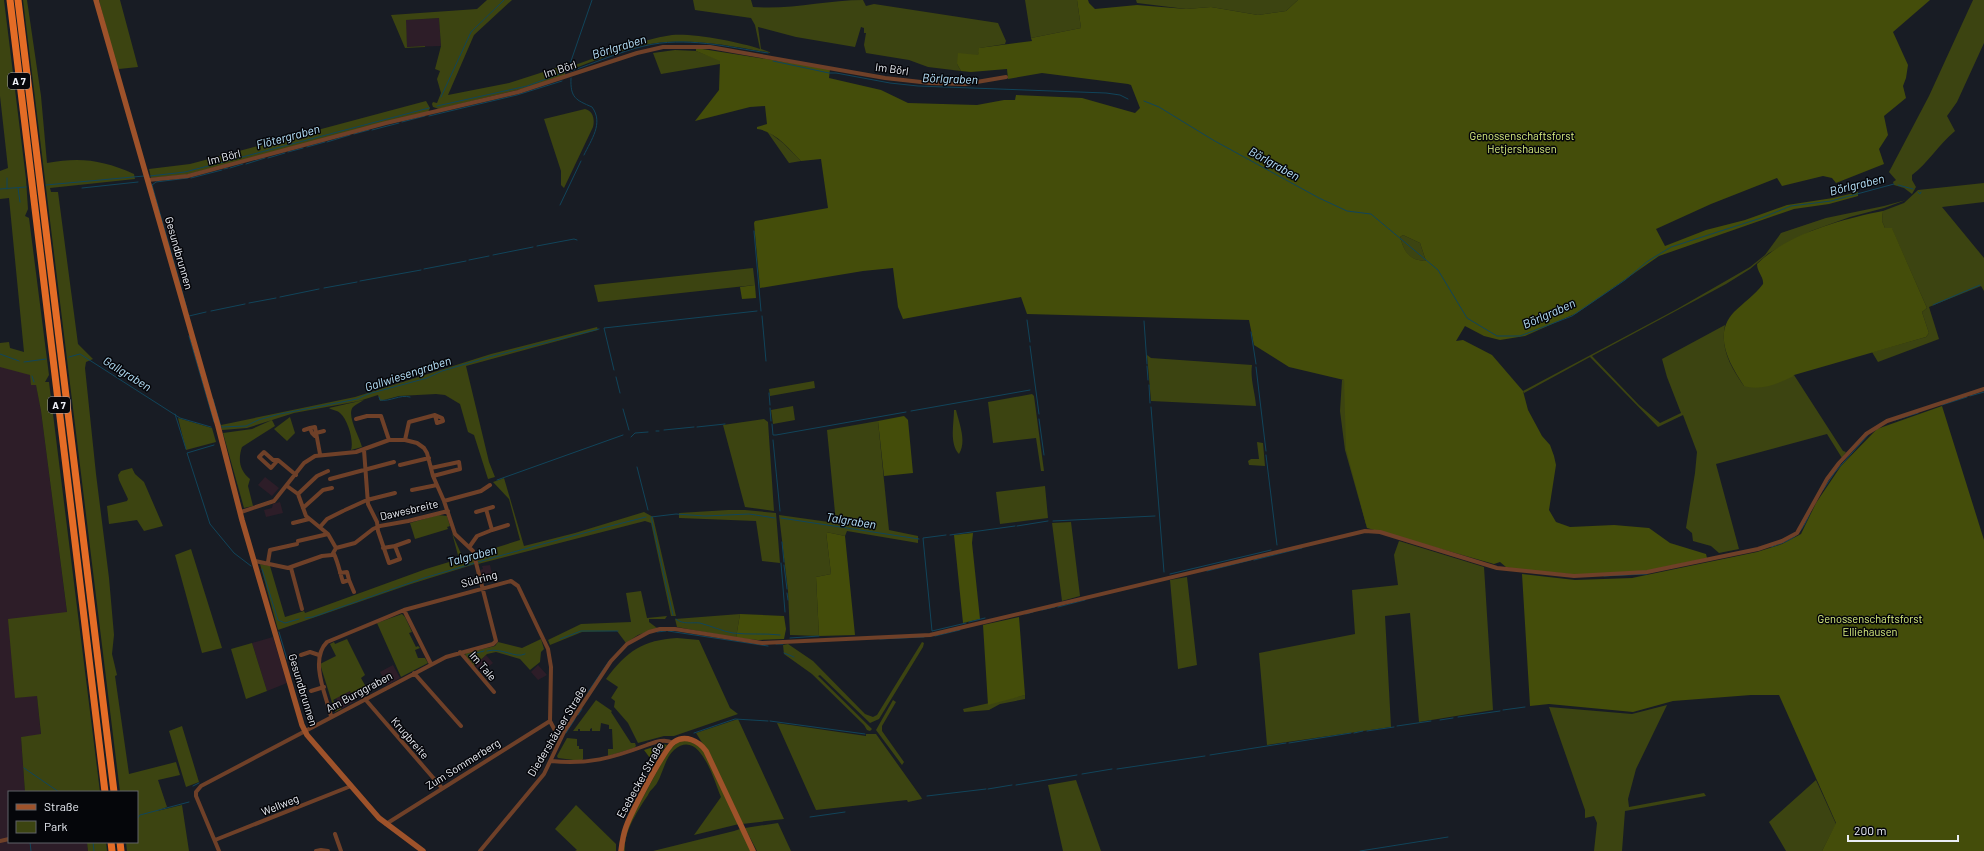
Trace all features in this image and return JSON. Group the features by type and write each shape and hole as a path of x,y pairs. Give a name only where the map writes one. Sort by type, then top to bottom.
{"highway":[{"name":"A 7","path":"10,0 105,791"},
{"name":"A 7","path":"18,0 114,791"}],"street":[{"name":"Gesundbrunnen","path":"96,0 304,730 351,786 386,824 423,851"},
{"name":"Im Börl","path":"148,180 188,176 386,123 518,92 637,53 663,47 710,47 885,78 930,83 965,84 1006,77"},
{"name":"Diedershäuser Straße","path":"480,851 540,779 551,761 560,740 611,661 627,644 639,636 660,629 675,629 762,643 930,635 1365,531 1380,532 1509,571 1580,576 1647,572 1758,549 1790,537 1800,529 1828,479 1854,446 1873,428 1887,421 1984,389"},
{"path":"405,440 409,422 434,415"},
{"path":"356,419 367,416 381,416 389,440"},
{"path":"304,430 310,428 312,433 316,434 320,454"},
{"path":"316,434 324,431"},
{"path":"241,512 271,503 309,459 320,454 349,454 389,440 405,440 421,445 429,458 433,476 448,511 455,534 458,539 470,546 477,563 483,588"},
{"path":"364,450 367,500 377,522 377,527 389,563 400,559 395,546"},
{"path":"278,460 270,468 258,457 264,452 273,460 278,460 296,475"},
{"path":"400,465 429,458"},
{"path":"330,479 394,462"},
{"path":"431,468 459,462 460,469 433,476"},
{"path":"298,494 317,476 328,471"},
{"path":"412,490 437,484"},
{"path":"444,501 481,491 490,485"},
{"path":"287,486 298,494 309,519 328,534 336,548 334,554 343,582 349,580"},
{"path":"304,508 323,490 332,488"},
{"path":"320,527 327,519 344,510 367,500 395,493"},
{"path":"476,512 493,507"},
{"path":"486,509 492,530"},
{"name":"Dawesbreite","path":"336,548 355,543 377,527 408,522 448,511"},
{"path":"293,523 309,519"},
{"path":"470,546 477,536 508,525"},
{"path":"268,562 270,550 328,534"},
{"path":"384,548 395,546 409,540"},
{"path":"255,561 268,562 291,568 322,556 334,554"},
{"path":"291,568 302,609"},
{"path":"340,573 347,572 354,592"},
{"name":"Südring","path":"318,655 324,645 334,639 404,610 511,581 518,586 544,640 550,658 550,721 560,740"},
{"name":"Am Burggraben","path":"215,840 198,800 196,792 201,786 304,730 431,664 460,652 495,642 483,588"},
{"path":"404,610 431,664"},
{"path":"301,655 310,652 318,655 318,664 332,716"},
{"name":"Im Tale","path":"460,652 494,692"},
{"path":"414,673 461,726"},
{"path":"312,691 324,687"},
{"name":"Krugbreite","path":"365,699 442,788"},
{"name":"Zum Sommerberg","path":"386,824 550,721"},
{"path":"551,761 593,762 662,740 673,743 679,740 687,739 702,745 753,851"},
{"name":"Esebecker Straße","path":"621,851 628,821 664,754 673,743"},
{"name":"Wellweg","path":"215,840 351,786"},
{"path":"335,834 341,851"},
{"path":"215,840 219,851"},
{"path":"316,851 328,851"}],"shaded area":[{"path":"439,18 441,46 407,47 405,20"},
{"path":"0,360 30,375 36,384 41,411 67,613 15,698 37,695 41,735 21,737 25,791 8,791 8,843 87,843 88,851 0,851"},
{"path":"265,477 279,488 272,496 258,485"},
{"path":"280,502 283,513 266,517 264,510 272,508 273,504"},
{"path":"490,565 493,578 483,582 480,570 483,569 482,566"},
{"path":"273,637 287,683 267,691 252,643"},
{"path":"486,655 493,663 482,672 475,665"},
{"path":"393,665 400,678 387,685 380,672"},
{"path":"538,665 547,675 538,680 531,672"},
{"path":"350,691 355,701 341,709 336,698"}],"green space":[{"path":"0,0 4,0 26,179 28,209 25,216 29,218 49,375 45,382 49,382 100,791 25,791 21,737 41,734 37,696 15,698 8,619 67,612 41,411 36,385 31,385 30,375 0,367 0,343 9,342 10,348 24,352 9,198 0,199 0,171 8,168 0,96"},
{"path":"23,0 27,0 41,96 47,163 70,160 91,161 122,169 134,174 135,179 50,188 51,192 58,192 78,344 93,359 86,362 85,368 109,578 114,635 112,654 117,675 115,676 129,774 176,762 180,775 158,780 167,807 157,811 182,805 189,851 127,851 126,843 138,843 138,791 120,791"},
{"path":"99,0 120,0 138,67 119,69 116,65"},
{"path":"487,0 512,0 474,35 448,95 509,83 565,65 565,76 542,84 439,109 433,107 433,102 437,103 441,93 437,79 440,71 435,69 441,46 439,18 406,20 407,47 425,47 405,48 391,15 477,9"},
{"path":"693,0 751,0 753,7 767,8 863,0 866,6 874,4 998,23 1006,41 1005,44 980,48 978,55 957,64 961,71 928,67 909,60 866,53 864,45 866,33 864,33 864,28 861,27 855,47 796,37 758,27 761,49 772,53 708,43 676,41 660,42 626,50 572,69 572,66 621,48 647,40 672,35 692,35 760,49 755,25 751,18 695,10"},
{"path":"1025,0 1077,0 1081,28 1031,38"},
{"name":"Genossenschaftsforst Hetjershausen","path":"1077,0 1088,0 1095,9 1137,5 1186,9 1211,7 1258,15 1286,11 1298,0 1930,0 1893,32 1908,65 1903,86 1906,98 1884,116 1888,135 1879,149 1884,164 1836,183 1832,178 1823,176 1782,186 1777,178 1711,204 1656,229 1665,246 1706,230 1745,220 1787,205 1833,198 1858,192 1858,196 1829,204 1794,209 1659,256 1577,313 1525,336 1500,340 1484,336 1465,326 1456,341 1463,340 1492,355 1523,391 1528,410 1542,436 1550,445 1556,465 1549,510 1556,522 1570,527 1614,525 1649,528 1670,543 1706,554 1707,558 1646,571 1580,575 1506,567 1500,562 1494,564 1367,528 1346,449 1344,380 1289,367 1254,345 1249,320 1027,314 1021,297 903,319 898,307 893,268 863,271 760,288 754,223 755,221 828,208 821,159 801,161 776,137 764,130 757,129 757,127 767,124 765,106 750,107 695,121 719,90 720,61 696,51 696,48 830,69 829,78 881,90 908,103 977,105 1004,100 1015,100 1016,95 1082,98 1135,113 1140,108 1131,85 1128,84 1042,73 1008,79 1007,69 971,72 961,71 957,64 958,53 978,55 979,48 1032,41 1031,38 1081,28","holes":["1403,235 1420,243 1426,261 1415,259 1408,255 1400,237"]},
{"path":"1136,0 1298,0 1286,11 1258,15 1211,7 1186,9 1137,3"},
{"path":"1973,0 1984,0 1984,43 1957,102 1947,116 1955,131 1912,175 1912,180 1916,187 1912,194 1904,188 1894,185 1893,182 1896,180 1889,172 1929,96"},
{"path":"675,50 696,51 720,60 720,64 661,74 653,53"},
{"path":"426,101 430,108 428,112 185,175 151,178 149,169 190,164"},
{"path":"585,109 592,113 594,121 593,127 564,188 561,185 561,171 544,119"},
{"path":"766,130 783,143 801,161 789,163"},
{"path":"1984,183 1984,202 1942,207 1984,258 1984,291 1981,286 1929,307 1939,339 1878,362 1872,352 1926,337 1929,333 1922,312 1927,308 1892,229 1885,228 1882,221 1883,211 1904,203 1918,190"},
{"path":"1906,200 1884,208 1850,217 1811,231 1769,253 1750,269 1726,284 1592,356 1639,405 1660,423 1681,413 1667,377 1662,359 1725,325 1725,350 1731,365 1744,386 1794,375 1843,451 1846,452 1842,458 1827,434 1716,464 1739,549 1719,553 1711,546 1693,541 1692,533 1686,528 1697,452 1683,415 1658,427 1590,357 1524,393 1523,391 1677,309 1750,267 1765,255 1781,233 1826,218"},
{"path":"1883,211 1882,221 1885,228 1892,228 1927,308 1922,312 1929,333 1926,337 1794,375 1786,380 1768,386 1756,388 1744,386 1733,369 1729,359 1724,340 1724,330 1734,312 1763,284 1757,264 1769,253 1799,236 1833,223"},
{"path":"1403,235 1420,243 1426,261 1415,259 1408,255 1400,237"},
{"path":"753,268 755,285 598,302 594,285"},
{"path":"755,285 756,298 742,299 740,287"},
{"path":"597,327 598,330 466,366 489,462 495,477 488,479 474,435 468,432 460,404 445,395 399,396 380,401 378,395 359,401 294,413 247,428 222,430 221,425 355,397 491,354"},
{"path":"1147,355 1151,358 1252,365 1252,380 1256,406 1151,401"},
{"path":"1342,380 1344,380 1367,528 1345,450 1340,411"},
{"path":"814,381 815,388 770,396 769,389"},
{"path":"1032,394 1034,396 1044,471 1041,471 1036,438 993,443 988,402"},
{"path":"364,400 354,406 351,411 352,421 362,447 351,450 352,441 346,420 339,412 329,408"},
{"path":"793,406 795,420 773,424 771,410"},
{"name":"Genossenschaftsforst Elliehausen","path":"1942,406 1984,540 1984,851 1822,851 1836,823 1779,695 1751,695 1673,701 1633,712 1549,704 1530,706 1522,574 1575,580 1632,578 1757,552 1782,544 1801,534 1816,503 1841,466 1877,429"},
{"path":"954,410 956,410 962,438 959,454 956,450 953,439"},
{"path":"904,416 908,420 913,473 884,476 878,421"},
{"path":"290,417 295,433 287,441 274,429"},
{"path":"178,418 212,428 216,442 186,450"},
{"path":"764,419 768,422 774,511 745,507 723,425"},
{"path":"272,420 275,426 242,447 240,464 246,476 250,479 248,486 253,506 244,508 223,433 252,429"},
{"path":"878,421 889,530 918,536 918,543 847,531 845,536 826,532 831,574 816,577 819,636 790,635 788,591 779,515 836,523 827,430"},
{"path":"1257,442 1263,443 1265,466 1249,465 1248,461 1251,459 1259,459"},
{"path":"132,468 135,474 144,482 163,526 144,531 137,520 109,524 107,506 127,501 128,499 118,475 121,471"},
{"path":"504,478 524,546 575,533 644,512 653,517 676,616 671,616 651,523 645,521 478,564 476,554 520,540 509,499 493,482"},
{"path":"1045,486 1048,518 1000,524 996,492"},
{"path":"728,510 776,513 780,563 762,561 756,521 679,518 679,513"},
{"path":"438,515 447,516 450,526 447,527 448,529 415,539 410,523"},
{"path":"1071,522 1080,596 1062,601 1052,523"},
{"path":"826,532 845,536 855,635 819,636 816,577 831,574"},
{"path":"452,533 462,556 472,553 475,564 411,584 278,630 260,564 270,566 285,617 304,611 305,613 426,569 459,559"},
{"path":"973,533 972,543 980,619 963,623 954,535"},
{"path":"1399,541 1484,567 1493,710 1419,722 1410,613 1385,616 1391,727 1267,745 1259,653 1355,634 1352,590 1398,585 1394,555"},
{"path":"191,549 222,648 202,653 175,555"},
{"path":"1187,577 1197,665 1178,669 1170,580"},
{"path":"641,591 647,618 667,616 665,619 649,619 649,622 657,628 638,635 626,643 617,631 582,632 550,645 548,640 581,624 631,622 626,593"},
{"path":"402,614 412,632 409,633 416,647 418,646 420,648 415,650 418,658 425,658 428,663 401,677 377,623"},
{"path":"740,614 736,638 677,627 675,619"},
{"path":"740,614 784,616 786,629 784,639 758,640 736,638"},
{"path":"1019,617 1025,695 988,705 983,625"},
{"path":"677,638 699,640 730,708 738,714 674,736 664,736 638,743 628,723 614,707 615,701 611,698 618,687 606,679 621,661 645,644 665,639"},
{"path":"347,639 365,675 361,678 366,687 351,694 350,691 333,700 337,708 340,706 341,709 335,712 320,664 336,656 330,644 334,642 335,644"},
{"path":"541,639 544,649 541,652 540,662 530,670 520,659 496,652 487,654 474,666 465,655 466,653 495,646 498,642 522,648"},
{"path":"922,642 924,643 923,647 879,719 870,723 820,675 818,676 872,729 870,731 867,730 864,725 812,674 784,654 783,645 788,644 813,661 865,714 873,717 877,715"},
{"path":"252,643 267,691 246,699 231,649"},
{"path":"1025,695 1025,699 1000,704 989,710 964,712 963,709"},
{"path":"596,700 612,711 611,712 631,743 635,743 636,746 634,748 608,756 608,749 613,749 612,729 609,729 609,725 601,723 600,731 592,731 592,728 590,731 580,731 580,729 578,729 578,731 573,731"},
{"path":"893,700 896,702 882,726 882,731 904,762 902,765 876,730"},
{"path":"1667,705 1636,769 1628,799 1629,807 1704,793 1706,796 1625,811 1622,851 1594,851 1597,823 1594,816 1585,818 1585,810 1549,707 1632,714"},
{"path":"738,719 784,819 742,824 703,744 696,733"},
{"path":"777,723 866,736 866,734 876,734 922,799 908,802 907,800 816,810"},
{"path":"182,726 199,782 186,787 169,731"},
{"path":"567,738 577,739 577,746 579,746 579,749 583,749 583,759 581,761 558,758 557,756"},
{"path":"679,741 689,741 702,748 739,824 694,835 721,797 705,759 691,745 683,745 674,750 666,761 657,783 636,815 629,829 626,837 625,851 623,851 628,825 668,751"},
{"path":"663,744 667,745 653,762 644,750"},
{"path":"1076,780 1101,851 1063,851 1048,785"},
{"path":"1816,780 1836,824 1822,851 1786,851 1769,822"},
{"path":"576,805 616,844 616,851 575,851 577,850 555,829"},
{"path":"778,823 791,851 757,851 745,828"},
{"path":"740,829 751,851 653,851 734,831"},
{"path":"87,843 106,843 107,851 88,851"}],"waterway":[{"path":"441,97 471,32 504,0"},
{"path":"570,64 592,0"},
{"name":"Börlgraben","path":"571,71 625,51 660,43 691,42 768,53"},
{"name":"Börlgraben","path":"773,61 829,73 918,86 1106,93 1120,95 1128,99"},
{"name":"Börlgraben","path":"437,106 527,86 565,72"},
{"path":"571,78 573,94 578,100 592,107 597,119 597,125 593,137 584,155"},
{"path":"429,116 517,95 562,81"},
{"name":"Börlgraben","path":"1144,101 1159,107 1213,140 1319,198 1347,211 1371,214 1438,270 1467,318 1497,336 1520,336 1572,316 1625,280 1648,261 1671,247 1761,218 1791,206 1831,201 1894,184"},
{"name":"Flötergraben","path":"150,176 185,172 429,108"},
{"path":"402,122 425,116"},
{"path":"372,130 399,123"},
{"path":"354,134 369,130"},
{"path":"327,142 350,135"},
{"path":"307,147 325,142"},
{"path":"288,152 303,148"},
{"path":"268,158 285,153"},
{"path":"246,164 265,158"},
{"path":"560,205 581,161"},
{"path":"230,168 243,164"},
{"path":"224,169 228,168"},
{"path":"191,178 222,170"},
{"name":"Flötergraben","path":"46,185 144,176"},
{"path":"7,178 7,189"},
{"path":"187,309 152,185 156,182 188,178"},
{"path":"82,188 138,182"},
{"name":"Börlgraben","path":"1898,185 1913,189"},
{"name":"Flötergraben","path":"0,189 26,187"},
{"path":"18,188 20,202"},
{"name":"Börlgraben","path":"1918,192 1920,194 1921,192"},
{"name":"Gallwiesengraben","path":"754,231 761,311"},
{"path":"537,246 574,239 577,240"},
{"path":"493,255 533,247"},
{"path":"469,260 489,256"},
{"path":"424,269 466,261"},
{"path":"360,281 421,270"},
{"path":"324,288 357,282"},
{"path":"1933,305 1980,285"},
{"path":"280,297 319,289"},
{"path":"249,303 276,298"},
{"path":"211,311 245,304"},
{"name":"Gallwiesengraben","path":"614,370 604,328 757,311"},
{"path":"189,316 206,312"},
{"name":"Gallwiesengraben","path":"762,316 766,361"},
{"path":"1027,320 1030,342"},
{"path":"1144,321 1147,364"},
{"name":"Gallwiesengraben","path":"213,399 221,427 246,426 258,420 280,414 357,399 368,394 427,378 442,371 489,357 599,329"},
{"path":"1251,332 1256,364"},
{"path":"189,336 214,422"},
{"path":"1030,346 1039,414"},
{"name":"Gallgraben","path":"0,354 19,361"},
{"name":"Gallgraben","path":"69,357 80,354 180,418 211,427"},
{"name":"Gallgraben","path":"24,362 46,359"},
{"path":"1147,366 1148,380"},
{"path":"1256,367 1266,451"},
{"path":"32,376 34,382"},
{"path":"616,377 620,393"},
{"path":"1149,385 1150,403"},
{"path":"911,411 1030,390"},
{"path":"1970,396 1984,392"},
{"path":"769,393 770,405"},
{"path":"379,397 380,400 388,400 402,396 410,397"},
{"path":"1942,405 1967,397"},
{"path":"1151,407 1164,572"},
{"path":"770,408 771,421"},
{"path":"623,409 629,430"},
{"path":"772,424 773,435 776,435 906,412"},
{"path":"1895,420 1918,413"},
{"name":"Talgraben","path":"175,414 186,449"},
{"path":"1039,419 1044,455"},
{"path":"697,427 725,424"},
{"path":"664,430 694,427"},
{"path":"631,437 635,433 648,432"},
{"path":"497,480 623,435"},
{"path":"1823,490 1835,472 1868,435"},
{"path":"773,440 780,511"},
{"name":"Talgraben","path":"214,445 187,453 210,524 234,553 251,566"},
{"path":"1266,455 1277,545"},
{"path":"637,467 648,510"},
{"path":"1771,547 1786,542 1796,536 1800,532 1810,513"},
{"name":"Talgraben","path":"673,615 651,517 676,514 705,516 749,514 775,518"},
{"name":"Talgraben","path":"1053,521 1155,516"},
{"name":"Talgraben","path":"478,562 646,517"},
{"name":"Talgraben","path":"781,518 919,539"},
{"name":"Talgraben","path":"1017,526 1048,521"},
{"name":"Talgraben","path":"950,535 1015,526"},
{"path":"946,535 923,538 932,631 966,623"},
{"path":"782,542 784,562"},
{"path":"1254,560 1302,548"},
{"path":"1170,574 1271,550"},
{"path":"1207,571 1251,560"},
{"name":"Talgraben","path":"305,618 313,617 424,578 475,563"},
{"path":"781,563 785,612"},
{"path":"784,565 787,589"},
{"name":"Talgraben","path":"262,569 278,620 285,623 299,619"},
{"path":"1604,576 1647,574"},
{"path":"787,593 788,600"},
{"path":"1058,607 1085,600"},
{"path":"1042,610 1055,607"},
{"path":"1026,614 1033,612"},
{"path":"969,622 985,618"},
{"path":"676,619 685,623 700,623 733,633 780,635"},
{"path":"935,636 960,630"},
{"path":"560,639 581,631 618,631"},
{"path":"657,632 666,631"},
{"path":"668,631 768,646"},
{"path":"279,632 287,659"},
{"path":"790,638 819,636"},
{"path":"880,639 924,637"},
{"path":"776,644 783,644"},
{"path":"487,651 498,650 517,655 525,654"},
{"path":"468,655 484,651"},
{"path":"784,653 794,657"},
{"path":"588,692 609,661"},
{"path":"1503,710 1525,707"},
{"path":"578,715 582,709"},
{"path":"1458,717 1500,711"},
{"path":"1440,720 1453,718"},
{"path":"566,733 575,719"},
{"path":"694,733 735,719 768,721"},
{"path":"770,721 865,734"},
{"path":"1397,726 1431,721"},
{"path":"1367,731 1394,727"},
{"path":"1354,733 1363,731"},
{"path":"1289,743 1351,733"},
{"path":"1210,755 1286,743"},
{"path":"1117,769 1205,756"},
{"path":"24,768 58,791"},
{"path":"1082,774 1112,769"},
{"path":"1016,785 1077,775"},
{"path":"193,786 199,783"},
{"path":"988,789 1012,785"},
{"path":"927,796 986,789"},
{"path":"138,818 140,815 189,802"},
{"path":"810,817 845,812"},
{"path":"1360,851 1448,837"},
{"path":"30,843 31,851"},
{"path":"93,843 94,851"}]}
